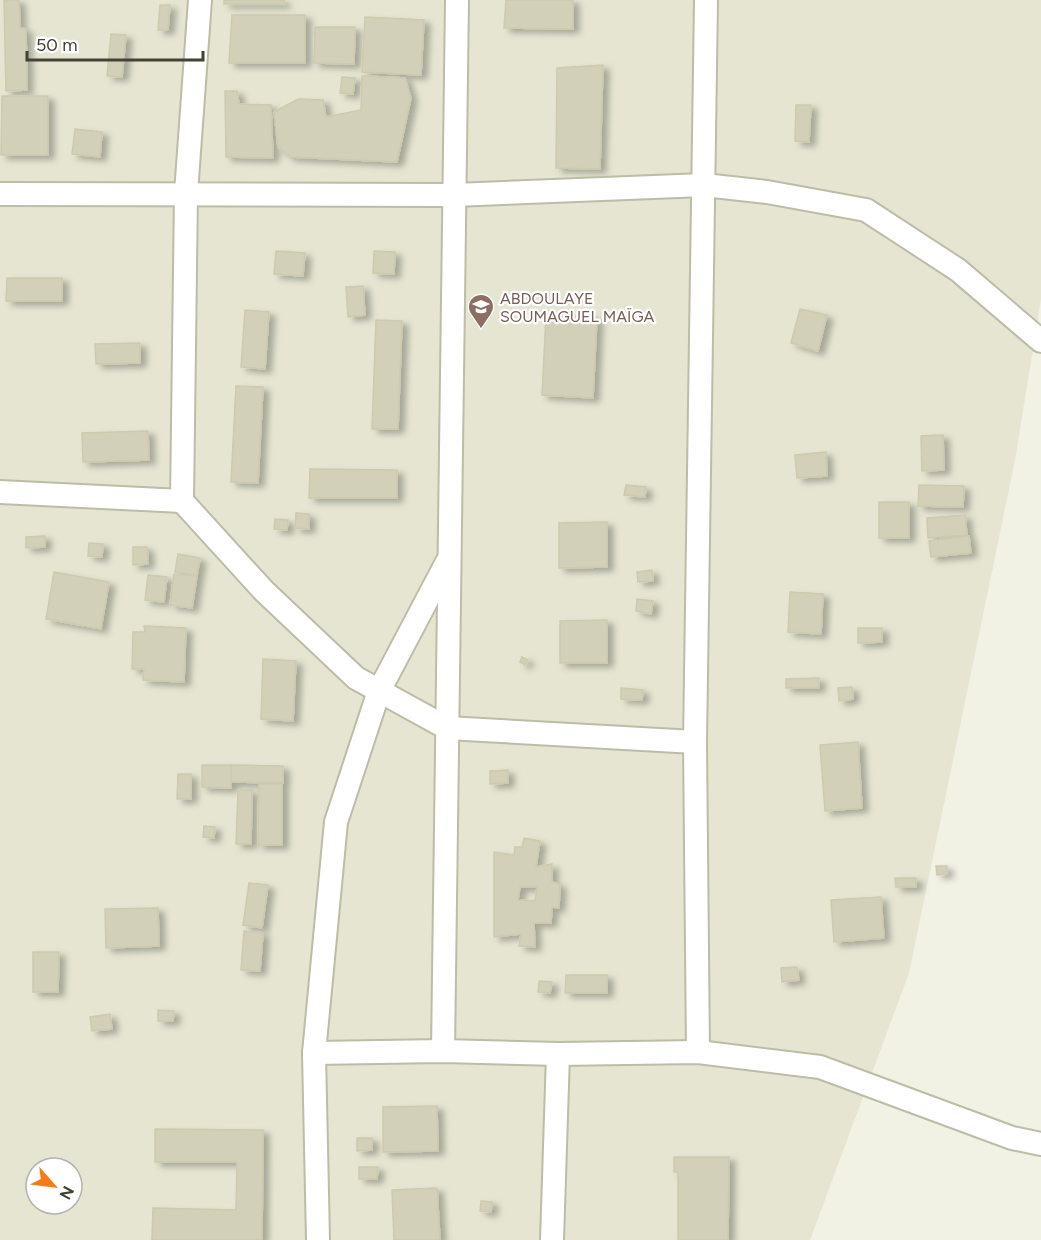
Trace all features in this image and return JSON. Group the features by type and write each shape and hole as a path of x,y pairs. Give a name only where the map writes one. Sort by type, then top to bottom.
{"street":[{"path":"200,0 186,194 182,501 264,591 356,678 447,728 695,742"},
{"path":"444,1051 457,0"},
{"path":"698,1052 695,742 706,0"},
{"path":"0,194 454,195 704,185 767,192 866,210 958,270 1041,341"},
{"path":"0,492 182,501"},
{"path":"318,1240 314,1053 336,822 379,691 450,557"},
{"path":"314,1053 698,1052 820,1067 1012,1138 1041,1144"},
{"path":"552,1240 558,1054"}],"shaded area":[{"path":"0,0 1041,0 1041,299 1015,460 909,973 810,1240 0,1240"}],"building":[{"path":"4,0 19,0 20,28 26,29 27,90 6,91"},
{"path":"224,0 284,0 284,4 224,4"},
{"path":"506,0 573,0 573,29 504,28"},
{"path":"160,5 170,5 168,30 158,30"},
{"path":"232,15 305,15 305,63 229,63"},
{"path":"365,17 424,20 421,75 362,72"},
{"path":"315,27 355,27 354,64 314,63"},
{"path":"111,34 126,35 122,77 107,76"},
{"path":"603,65 600,169 556,168 557,68"},
{"path":"362,76 405,78 411,98 397,162 291,157 278,147 274,112 298,99 323,100 326,117 361,110"},
{"path":"342,77 355,78 353,94 340,93"},
{"path":"225,91 237,91 239,104 271,105 273,158 226,157"},
{"path":"2,96 48,96 48,155 1,155"},
{"path":"796,105 811,105 809,142 795,141"},
{"path":"75,129 102,132 100,157 72,154"},
{"path":"276,251 305,253 303,276 274,274"},
{"path":"374,251 395,252 394,274 373,273"},
{"path":"7,278 62,278 62,301 6,301"},
{"path":"363,286 365,315 348,317 346,287"},
{"path":"800,309 827,315 818,351 791,343"},
{"path":"245,310 269,312 265,369 241,367"},
{"path":"546,315 597,317 593,398 542,395"},
{"path":"376,320 402,321 398,429 372,429"},
{"path":"140,343 140,363 96,364 95,344"},
{"path":"236,386 263,387 258,483 231,482"},
{"path":"148,431 149,460 83,462 82,433"},
{"path":"943,435 944,470 922,471 921,436"},
{"path":"826,452 827,476 797,478 795,455"},
{"path":"310,469 397,470 397,498 309,498"},
{"path":"626,485 646,487 645,497 624,495"},
{"path":"919,485 964,486 963,507 918,506"},
{"path":"879,502 909,502 909,538 879,538"},
{"path":"296,513 309,514 309,529 295,528"},
{"path":"965,515 967,535 928,538 927,518"},
{"path":"275,519 288,520 287,530 274,529"},
{"path":"607,522 607,567 559,568 559,523"},
{"path":"45,536 45,547 26,548 26,537"},
{"path":"969,536 971,553 931,557 929,541"},
{"path":"89,543 103,544 102,557 88,556"},
{"path":"133,547 147,547 148,564 133,565"},
{"path":"178,554 200,558 197,576 175,572"},
{"path":"652,570 653,581 638,582 637,572"},
{"path":"54,572 109,582 101,629 46,619"},
{"path":"174,574 197,576 192,608 170,605"},
{"path":"148,575 167,577 164,602 145,600"},
{"path":"790,592 823,594 821,634 788,632"},
{"path":"637,599 653,601 651,614 636,611"},
{"path":"607,620 607,663 560,663 560,621"},
{"path":"144,626 186,628 184,682 143,680 144,669 132,669 133,632 145,632"},
{"path":"858,628 882,628 882,642 858,643"},
{"path":"522,657 528,660 525,665 520,662"},
{"path":"263,659 296,661 293,721 261,719"},
{"path":"819,678 819,688 786,688 786,679"},
{"path":"852,687 853,699 839,701 838,688"},
{"path":"621,688 643,690 642,700 621,699"},
{"path":"858,742 862,808 825,811 820,745"},
{"path":"202,765 231,765 231,788 202,787"},
{"path":"231,765 283,766 283,783 231,782"},
{"path":"508,770 508,783 490,784 490,771"},
{"path":"178,774 191,774 191,799 177,799"},
{"path":"259,784 282,784 282,845 258,845"},
{"path":"238,790 252,790 251,844 236,844"},
{"path":"204,826 215,827 214,838 203,837"},
{"path":"524,838 540,841 536,867 552,864 552,882 560,884 559,908 552,907 551,923 534,923 535,947 519,946 521,934 494,937 494,852 514,855 515,847 522,847","holes":["520,887 537,887 535,901 518,900"]},
{"path":"936,866 947,866 947,874 937,875"},
{"path":"895,878 916,878 916,887 896,887"},
{"path":"249,883 268,885 262,928 243,925"},
{"path":"881,897 884,938 834,942 831,900"},
{"path":"158,908 159,946 106,948 105,909"},
{"path":"244,931 263,933 260,971 241,970"},
{"path":"33,952 59,952 58,992 33,992"},
{"path":"797,967 799,980 782,982 781,968"},
{"path":"566,975 607,975 607,993 565,993"},
{"path":"539,981 552,982 550,993 538,992"},
{"path":"158,1010 174,1011 173,1021 158,1021"},
{"path":"110,1014 112,1029 92,1031 90,1017"},
{"path":"437,1106 438,1151 383,1152 383,1107"},
{"path":"155,1129 263,1130 262,1240 152,1240 153,1208 236,1210 237,1162 155,1162"},
{"path":"357,1138 372,1138 372,1150 357,1151"},
{"path":"674,1157 729,1157 728,1240 678,1240 678,1172 674,1172"},
{"path":"359,1167 378,1167 377,1179 359,1179"},
{"path":"437,1188 440,1240 394,1240 392,1190"},
{"path":"481,1201 492,1202 491,1212 480,1211"}],"place":[{"name":"ABDOULAYE SOUMAGUEL MAÏGA","path":"481,330"}]}
